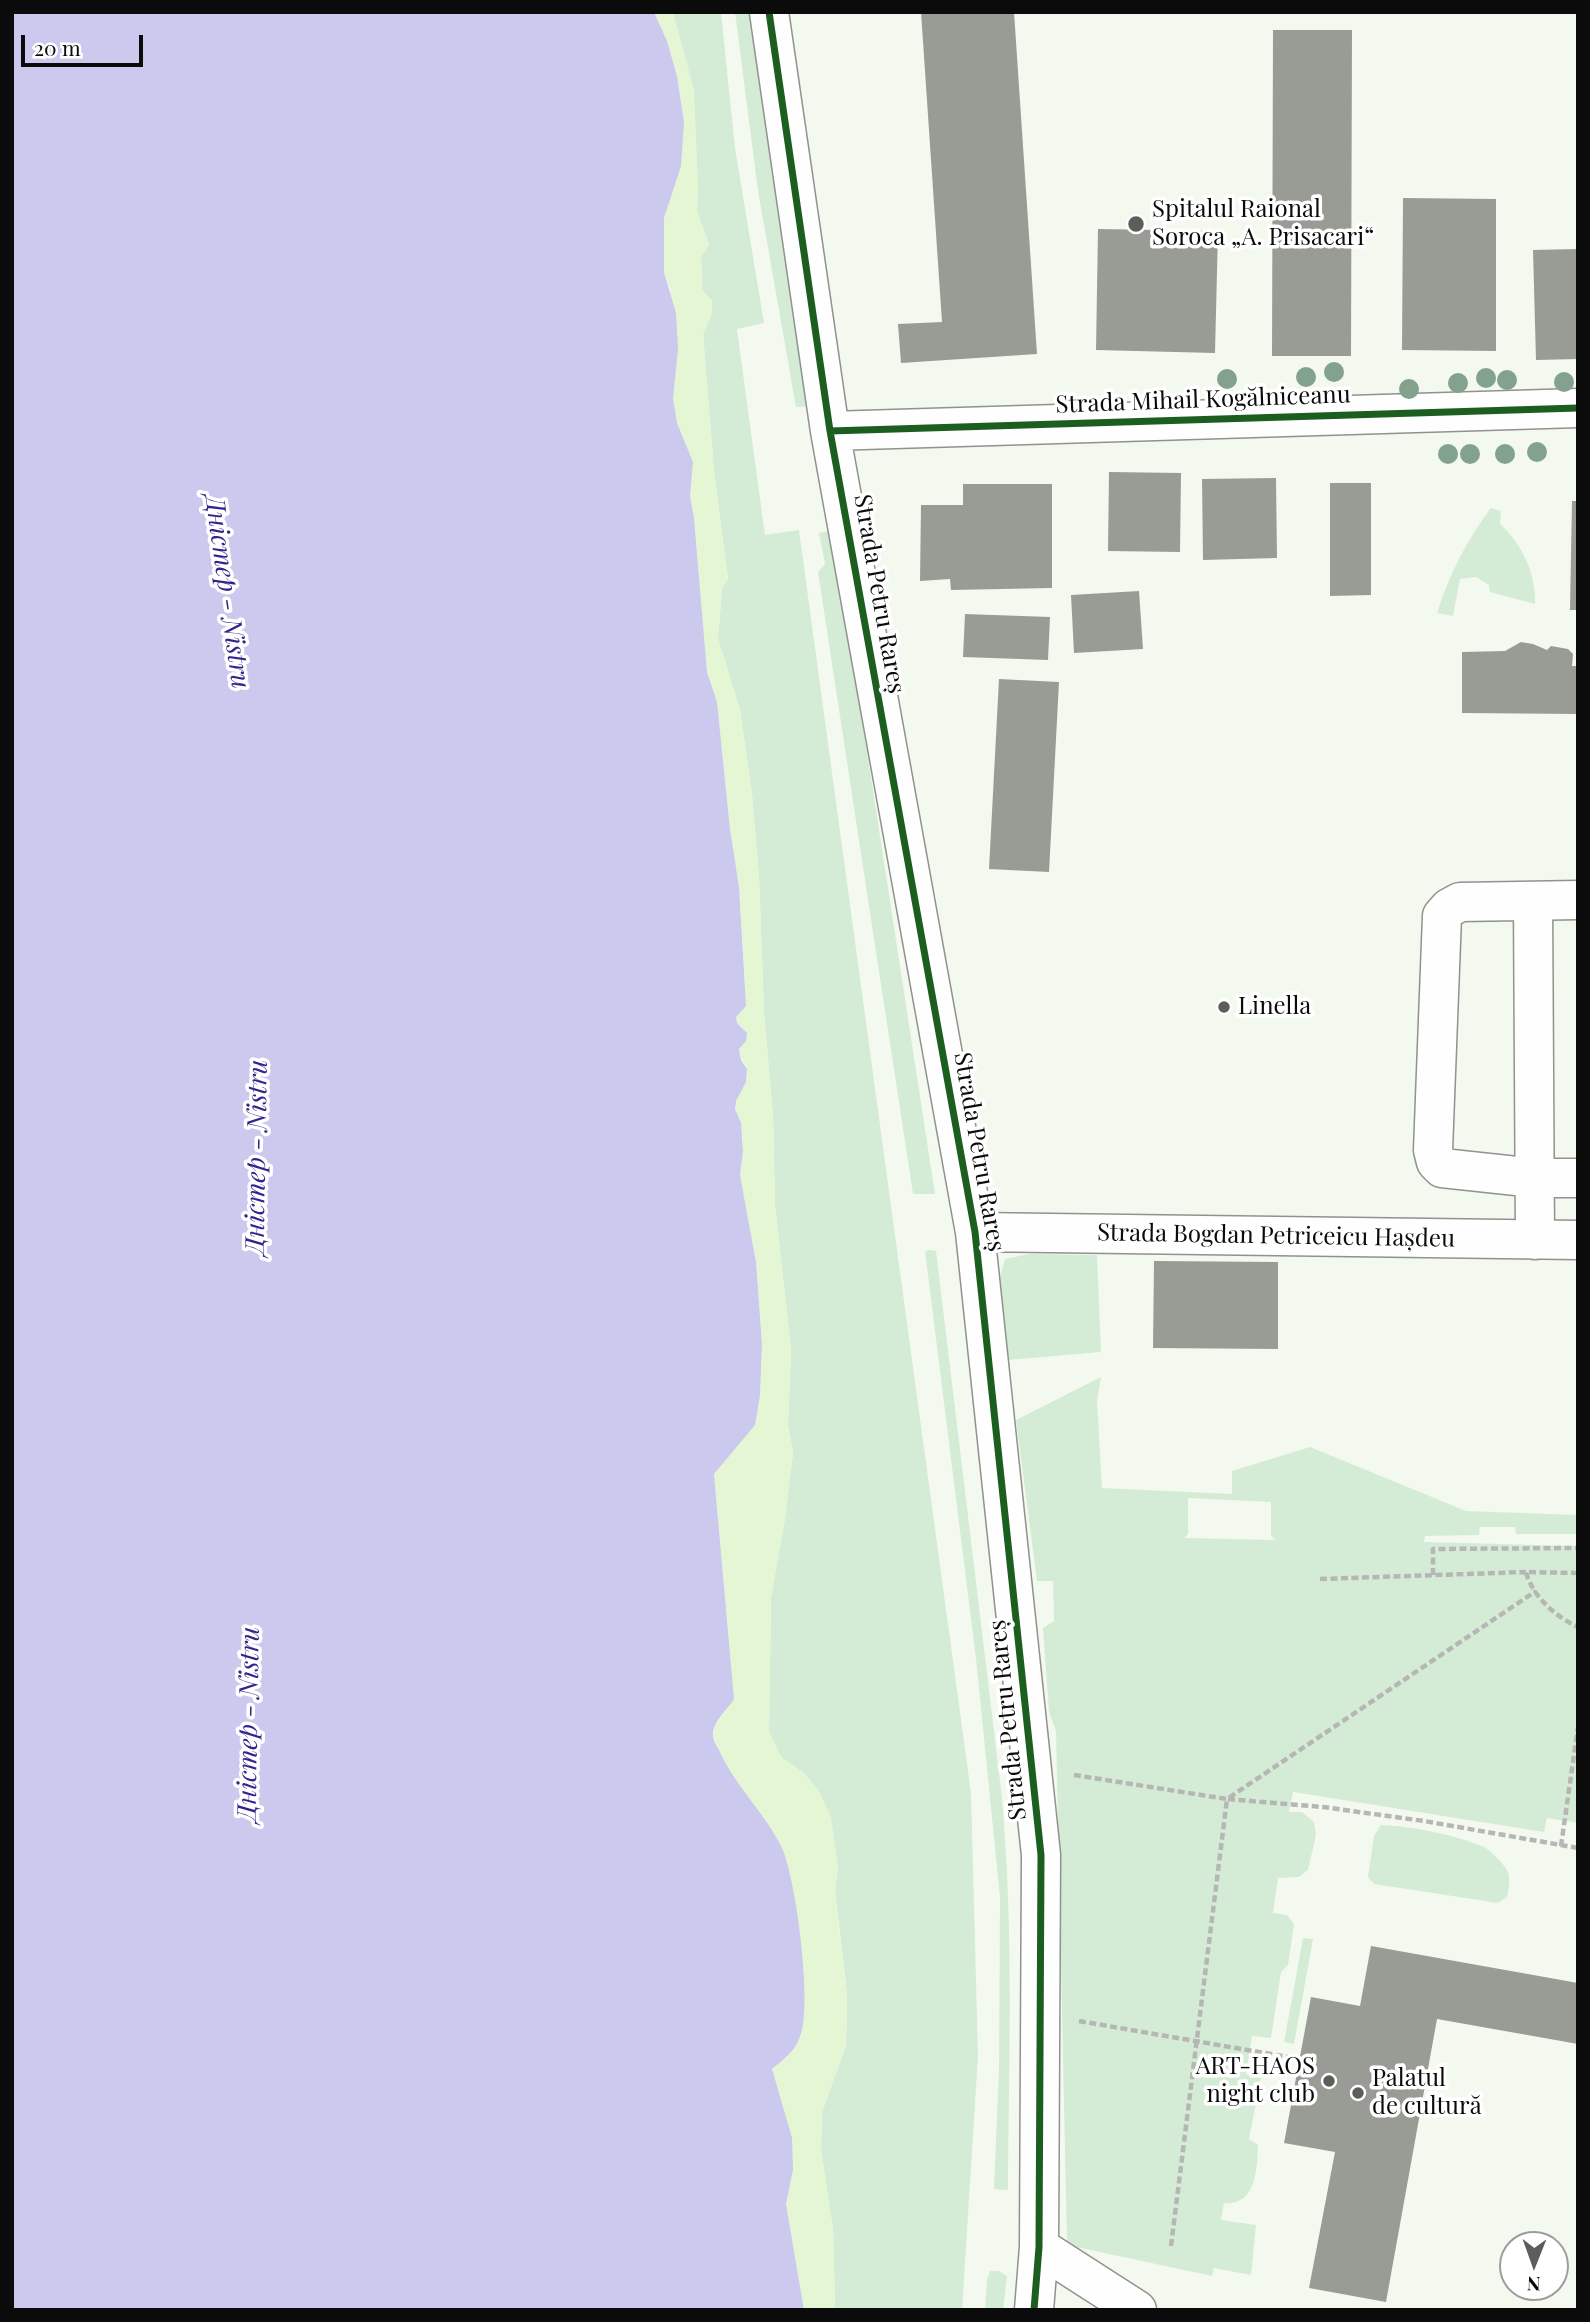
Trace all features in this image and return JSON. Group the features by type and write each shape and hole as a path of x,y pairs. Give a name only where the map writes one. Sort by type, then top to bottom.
{"street":[{"name":"Strada Petru Rareș","path":"769,12 830,431 975,1232 1041,1855 1039,2247 1034,2310"},
{"name":"Strada Mihail Kogălniceanu","path":"830,431 1578,408"},
{"path":"1578,900 1460,902 1442,916 1433,1150 1436,1162 1442,1168 1535,1178 1578,1178"},
{"path":"1533,902 1535,1240"},
{"name":"Strada Bogdan Petriceicu Hașdeu","path":"975,1232 1578,1240"},
{"path":"1039,2247 1137,2310"}],"path":[{"path":"1433,1575 1433,1549 1578,1548"},
{"path":"1526,1572 1536,1591 1555,1614 1578,1626"},
{"path":"1320,1579 1526,1572 1578,1573"},
{"path":"1171,2246 1227,1800 1536,1591"},
{"path":"1562,1846 1578,1727"},
{"path":"1033,1769 1227,1800 1323,1807 1578,1848"},
{"path":"1040,2015 1288,2057"}],"shaded area":[{"path":"673,12 721,12 735,148 764,323 737,329 765,535 799,530 971,1793 978,2056 962,2310 835,2310 833,2230 821,2149 822,2112 846,2045 847,1994 835,1890 838,1868 805,1774 781,1757 769,1732 771,1597 793,1453 788,1425 791,1349 775,1205 773,1116 764,1013 759,877 752,795 740,710 718,639 722,587 728,579 714,472 703,334 712,313 712,301 702,290 701,257 709,245 697,211 695,153"},
{"path":"735,12 760,12 816,406 796,407 758,191"},
{"path":"1491,508 1501,511 1500,524 1515,541 1526,560 1533,581 1535,604 1490,592 1489,585 1476,577 1460,579 1453,616 1437,613 1460,558"},
{"path":"833,530 935,1194 913,1194 818,572 825,564 819,533"},
{"path":"925,1251 936,1251 1001,1789 1009,1939 1008,2190 994,2189 999,2068 1000,1897 976,1659"},
{"path":"1029,1254 1097,1255 1101,1352 1008,1360 997,1287 1005,1259"},
{"path":"1101,1377 1097,1401 1102,1488 1232,1494 1232,1471 1310,1447 1466,1511 1578,1515 1578,1534 1516,1534 1515,1527 1480,1527 1479,1535 1425,1536 1424,1542 1578,1546 1578,1823 1547,1818 1544,1832 1293,1792 1289,1812 1302,1812 1314,1822 1316,1835 1308,1870 1299,1877 1278,1878 1273,1913 1287,1915 1294,1924 1288,1965 1281,1972 1271,2038 1252,2036 1246,2074 1261,2078 1249,2139 1258,2145 1257,2165 1249,2193 1243,2199 1224,2203 1221,2220 1256,2225 1251,2275 1214,2268 1212,2276 1067,2245 1056,1731 1049,1712 1043,1628 1054,1621 1053,1581 1037,1581 1016,1420","holes":["1188,1498 1271,1502 1271,1536 1276,1540 1184,1538 1188,1534"]},
{"path":"1381,1825 1433,1832 1484,1847 1497,1857 1507,1870 1507,1897 1498,1903 1374,1884 1368,1877 1374,1836"},
{"path":"1303,1938 1313,1939 1294,2044 1284,2042"},
{"path":"990,2271 999,2271 1007,2276 1003,2310 985,2310"}],"sand":[{"path":"654,12 673,12 694,90 697,211 709,245 701,257 702,290 712,301 712,313 703,334 714,472 728,579 722,588 718,639 740,710 752,795 759,877 764,1013 773,1116 775,1205 791,1349 788,1425 793,1453 771,1597 769,1732 781,1757 805,1774 818,1789 831,1817 838,1868 835,1890 847,1994 846,2045 822,2112 821,2149 833,2230 835,2310 804,2310 786,2204 793,2170 772,2069 788,2056 801,2037 804,2005 803,1960 765,1820 749,1801 722,1758 713,1736 715,1726 734,1699 714,1474 727,1457 760,1395 762,1344 756,1262 740,1175 742,1132 735,1105 747,1074 739,1049 746,1041 743,1028 737,1023 736,1017 746,1006 739,887 717,702 707,672 690,496 693,462 677,423 673,398 671,290 664,272 664,218 671,195 684,122 677,76 667,41"}],"water":[{"name":"Дністер - Nistru","path":"12,12 654,12 667,41 677,76 684,122 681,166 664,218 664,272 676,313 678,349 673,398 677,423 693,462 690,496 707,672 717,702 739,887 746,1006 736,1017 737,1023 747,1033 746,1041 739,1049 741,1060 747,1069 746,1082 735,1109 741,1123 743,1151 740,1175 756,1262 762,1344 760,1395 755,1425 714,1474 734,1699 718,1721 713,1735 733,1776 782,1848 793,1886 804,1972 804,2022 795,2047 772,2069 792,2138 793,2170 786,2204 804,2310 12,2310"}],"building":[{"path":"921,12 1014,12 1037,354 901,363 898,324 942,322"},
{"path":"1273,30 1352,30 1351,356 1272,356"},
{"path":"1403,198 1496,199 1496,351 1402,350"},
{"path":"1098,229 1218,231 1215,353 1096,350"},
{"path":"1578,249 1578,359 1536,360 1533,250"},
{"path":"1109,472 1181,473 1180,552 1108,551"},
{"path":"1276,478 1277,558 1203,560 1202,479"},
{"path":"1330,483 1371,483 1371,595 1330,596"},
{"path":"963,484 1052,484 1052,588 951,590 950,579 920,581 921,505 963,505"},
{"path":"1572,501 1578,501 1578,610 1570,610"},
{"path":"1139,591 1143,649 1074,653 1071,595"},
{"path":"965,614 1050,617 1048,660 963,657"},
{"path":"1521,642 1547,650 1551,646 1568,649 1573,654 1572,666 1578,666 1578,714 1462,713 1462,652 1505,651"},
{"path":"999,679 1059,682 1049,872 989,869"},
{"path":"1154,1261 1278,1262 1278,1349 1153,1348"},
{"name":"Palatul de cultură","path":"1371,1946 1578,1983 1578,2044 1437,2019 1386,2302 1309,2288 1335,2152 1284,2143 1311,1997 1360,2006"}],"cycle path":[{"path":"769,12 830,431 975,1232 1041,1855 1039,2247 1034,2310"},
{"path":"830,431 1578,408"}],"place":[{"name":"Spitalul Raional Soroca „A. Prisacari“","path":"1136,224"},
{"name":"Linella","path":"1224,1007"},
{"name":"ART-HAOS night club","path":"1329,2081"},
{"name":"Palatul de cultură","path":"1358,2093"}]}
